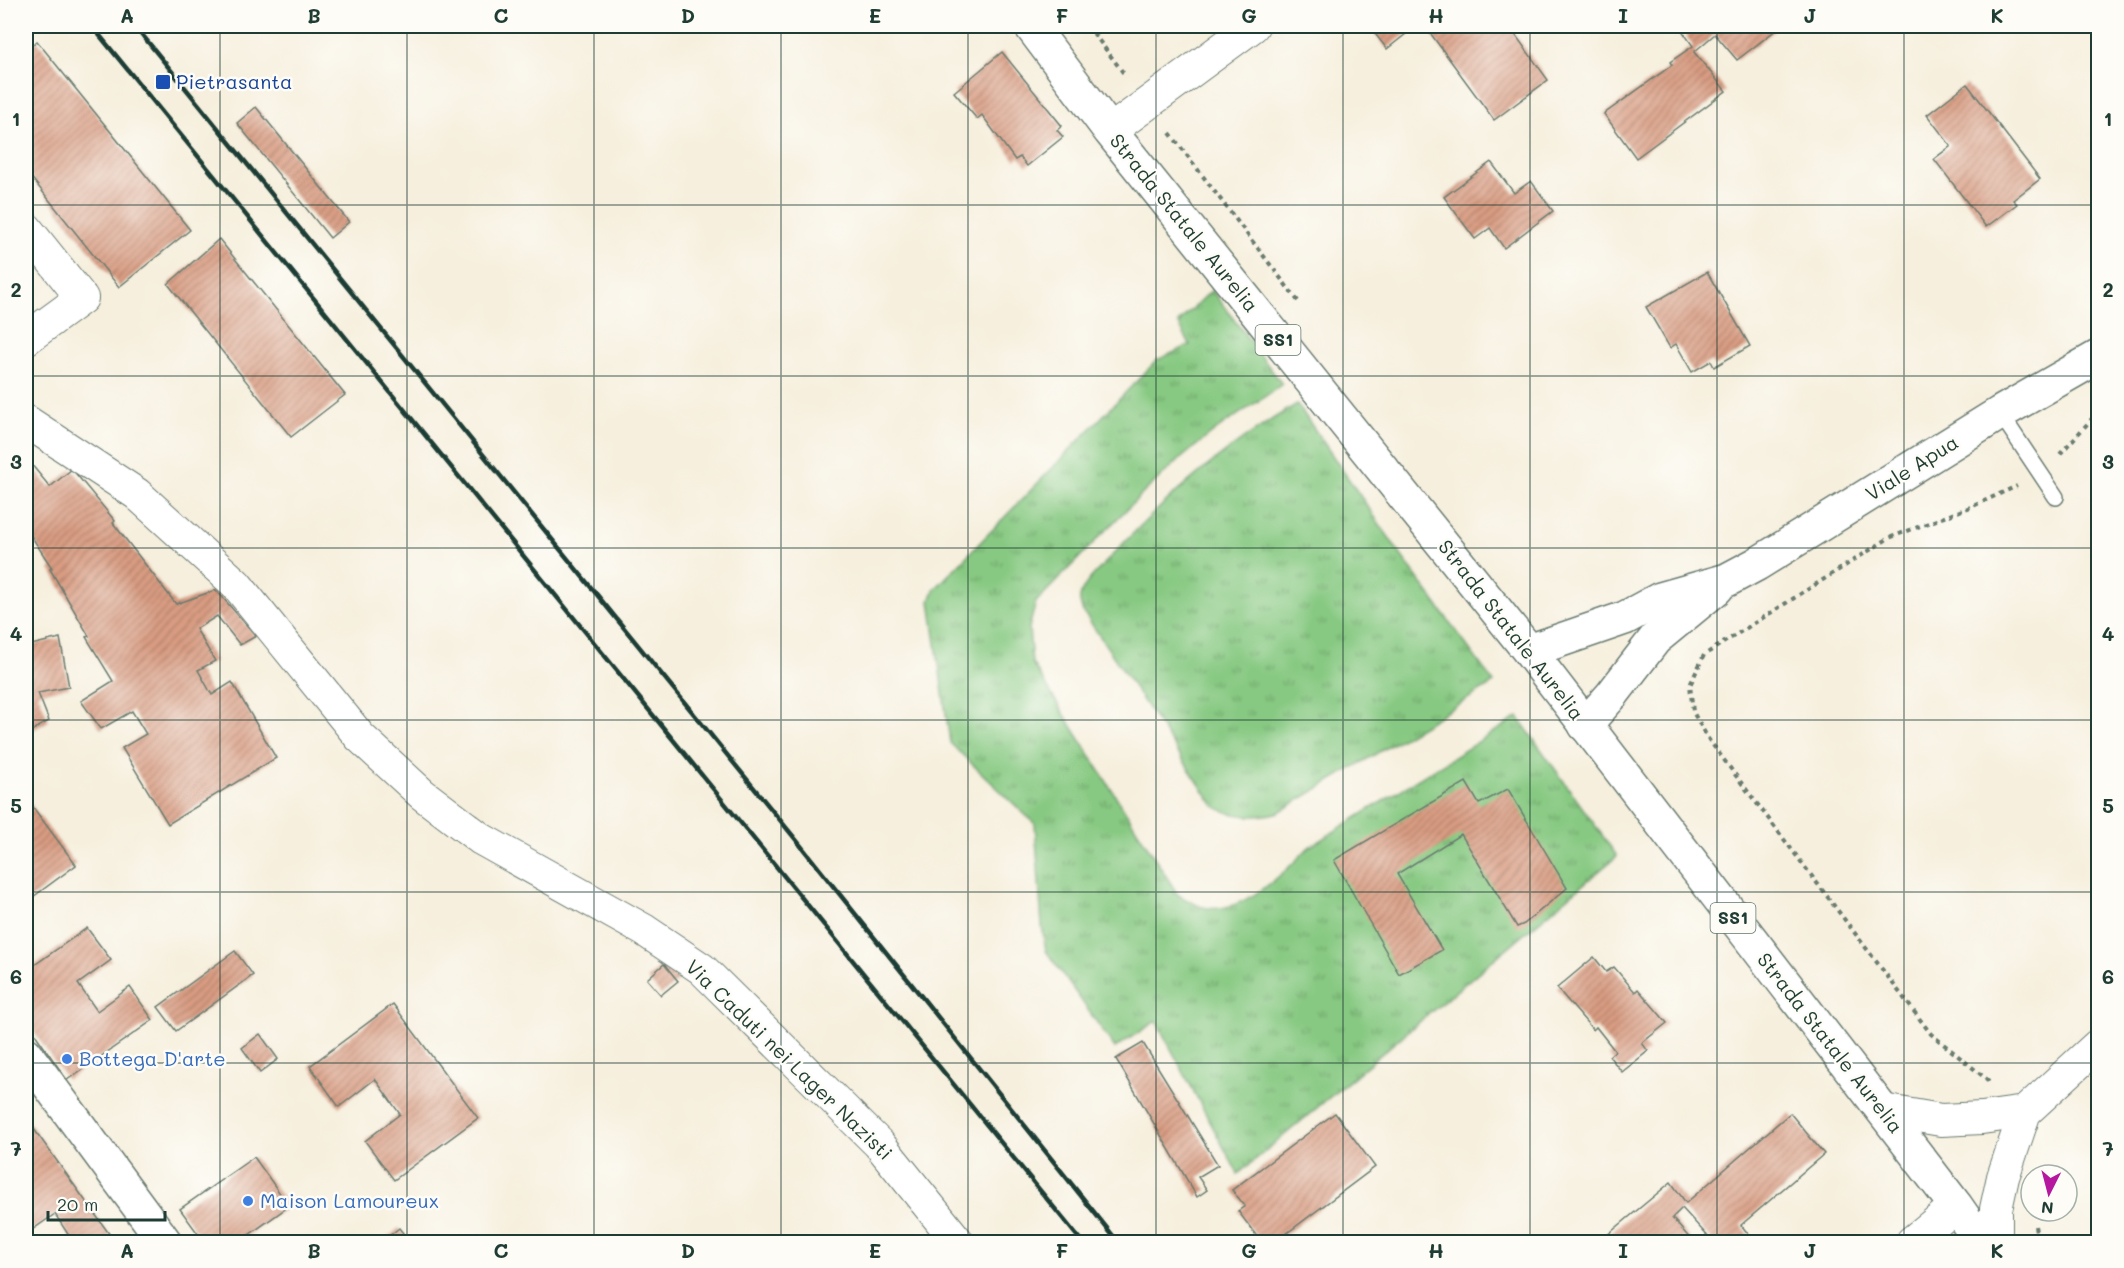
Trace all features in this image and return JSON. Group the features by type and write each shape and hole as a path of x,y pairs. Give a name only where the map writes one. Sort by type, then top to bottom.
{"main road":[{"name":"Strada Statale Aurelia","path":"1031,26 1110,131 1529,651 1956,1206 1981,1242"},
{"name":"Viale Apua","path":"1585,725 1611,696 1655,639 1727,580 1757,564 2000,413 2098,357"},
{"name":"Viale Apua","path":"1529,651 1625,618 1660,599 1727,580"},
{"path":"26,1054 165,1242"}],"street":[{"path":"1110,131 1253,26"},
{"path":"26,228 82,298 26,339"},
{"name":"Via Caduti nei Lager Nazisti","path":"26,422 137,494 236,584 360,737 422,794 481,839 644,930 702,969 879,1144 958,1242"},
{"path":"1996,1242 1996,1209 2003,1177 2025,1112 2098,1045"},
{"path":"1882,1110 1941,1120 1982,1118 2025,1112"},
{"path":"1912,1242 1956,1206"}],"lane":[{"path":"2000,413 2055,497"}],"path":[{"path":"1088,26 1305,310"},
{"path":"2025,1112 1931,1034 1708,740 1693,712 1690,685 1704,654 1889,538 1973,506 2040,475 2098,412"}],"green space":[{"path":"1212,290 1282,384 1215,431 1145,491 1036,602 1029,628 1032,663 1178,895 1203,907 1217,908 1247,899 1276,879 1309,847 1518,717 1617,856 1238,1174 1156,1021 1115,1048 1046,951 1042,926 1035,824 950,743 930,601 934,590 1157,360 1190,345 1178,323"},
{"path":"1297,404 1403,558 1494,683 1279,812 1254,816 1237,815 1214,806 1082,610 1080,599 1084,587 1091,578 1173,495 1220,456"}],"building":[{"path":"1369,26 1416,26 1387,49"},
{"path":"1425,26 1509,26 1548,80 1494,120"},
{"path":"1679,26 1781,26 1737,60 1715,34 1694,52 1726,91 1636,158 1604,114 1672,65 1670,62 1693,46"},
{"path":"37,41 190,230 119,287 26,171 26,51"},
{"path":"1002,52 1062,126 1057,130 1063,137 1027,166 1020,157 1015,160 982,115 977,119 954,92"},
{"path":"1967,84 2040,179 2013,200 2017,204 1986,227 1934,159 1951,146 1927,115"},
{"path":"256,107 349,222 330,238 237,123"},
{"path":"1491,162 1514,193 1531,181 1553,211 1504,248 1490,228 1475,239 1444,197"},
{"path":"219,239 345,395 291,437 168,284"},
{"path":"1707,272 1750,346 1714,367 1711,361 1692,372 1676,344 1670,348 1646,307"},
{"path":"26,458 50,487 72,469 115,521 113,523 176,604 216,590 256,636 240,645 217,616 196,629 215,661 198,670 212,695 232,682 276,758 168,824 122,748 146,734 132,711 101,729 81,701 113,681 86,637 89,636 50,569 52,568 26,528"},
{"path":"60,638 69,687 38,693 49,721 26,734 27,646"},
{"path":"1466,782 1479,804 1508,789 1567,888 1524,924 1517,927 1461,834 1397,874 1442,950 1399,974 1334,860"},
{"path":"29,802 76,865 26,902 26,804"},
{"path":"87,928 111,960 78,984 97,1011 130,987 153,1020 67,1080 26,1021 26,971"},
{"path":"235,951 253,975 176,1031 158,1007"},
{"path":"1594,957 1606,972 1614,967 1635,992 1638,989 1667,1023 1642,1043 1648,1051 1622,1072 1609,1056 1615,1051 1596,1027 1593,1030 1557,988"},
{"path":"664,964 678,981 661,995 647,979"},
{"path":"393,1004 478,1118 394,1180 365,1141 400,1114 375,1079 339,1107 310,1066"},
{"path":"260,1034 278,1059 260,1073 242,1048"},
{"path":"1143,1043 1218,1165 1198,1177 1207,1190 1197,1197 1116,1059"},
{"path":"1335,1113 1375,1167 1275,1242 1261,1242 1238,1211 1245,1206 1232,1190"},
{"path":"1790,1113 1824,1154 1741,1225 1755,1242 1713,1242 1682,1208 1672,1218 1693,1242 1599,1242 1671,1182 1686,1203"},
{"path":"26,1118 115,1242 73,1242 55,1214 26,1234"},
{"path":"254,1157 289,1206 239,1242 204,1242 180,1209"},
{"path":"399,1228 410,1242 383,1241"}],"railway":[{"path":"92,26 1082,1242"},
{"path":"135,26 793,836 1118,1242"}],"place":[{"name":"Pietrasanta","path":"163,82"},
{"name":"Bottega D'arte","path":"67,1059"},
{"name":"Maison Lamoureux","path":"248,1201"}]}
